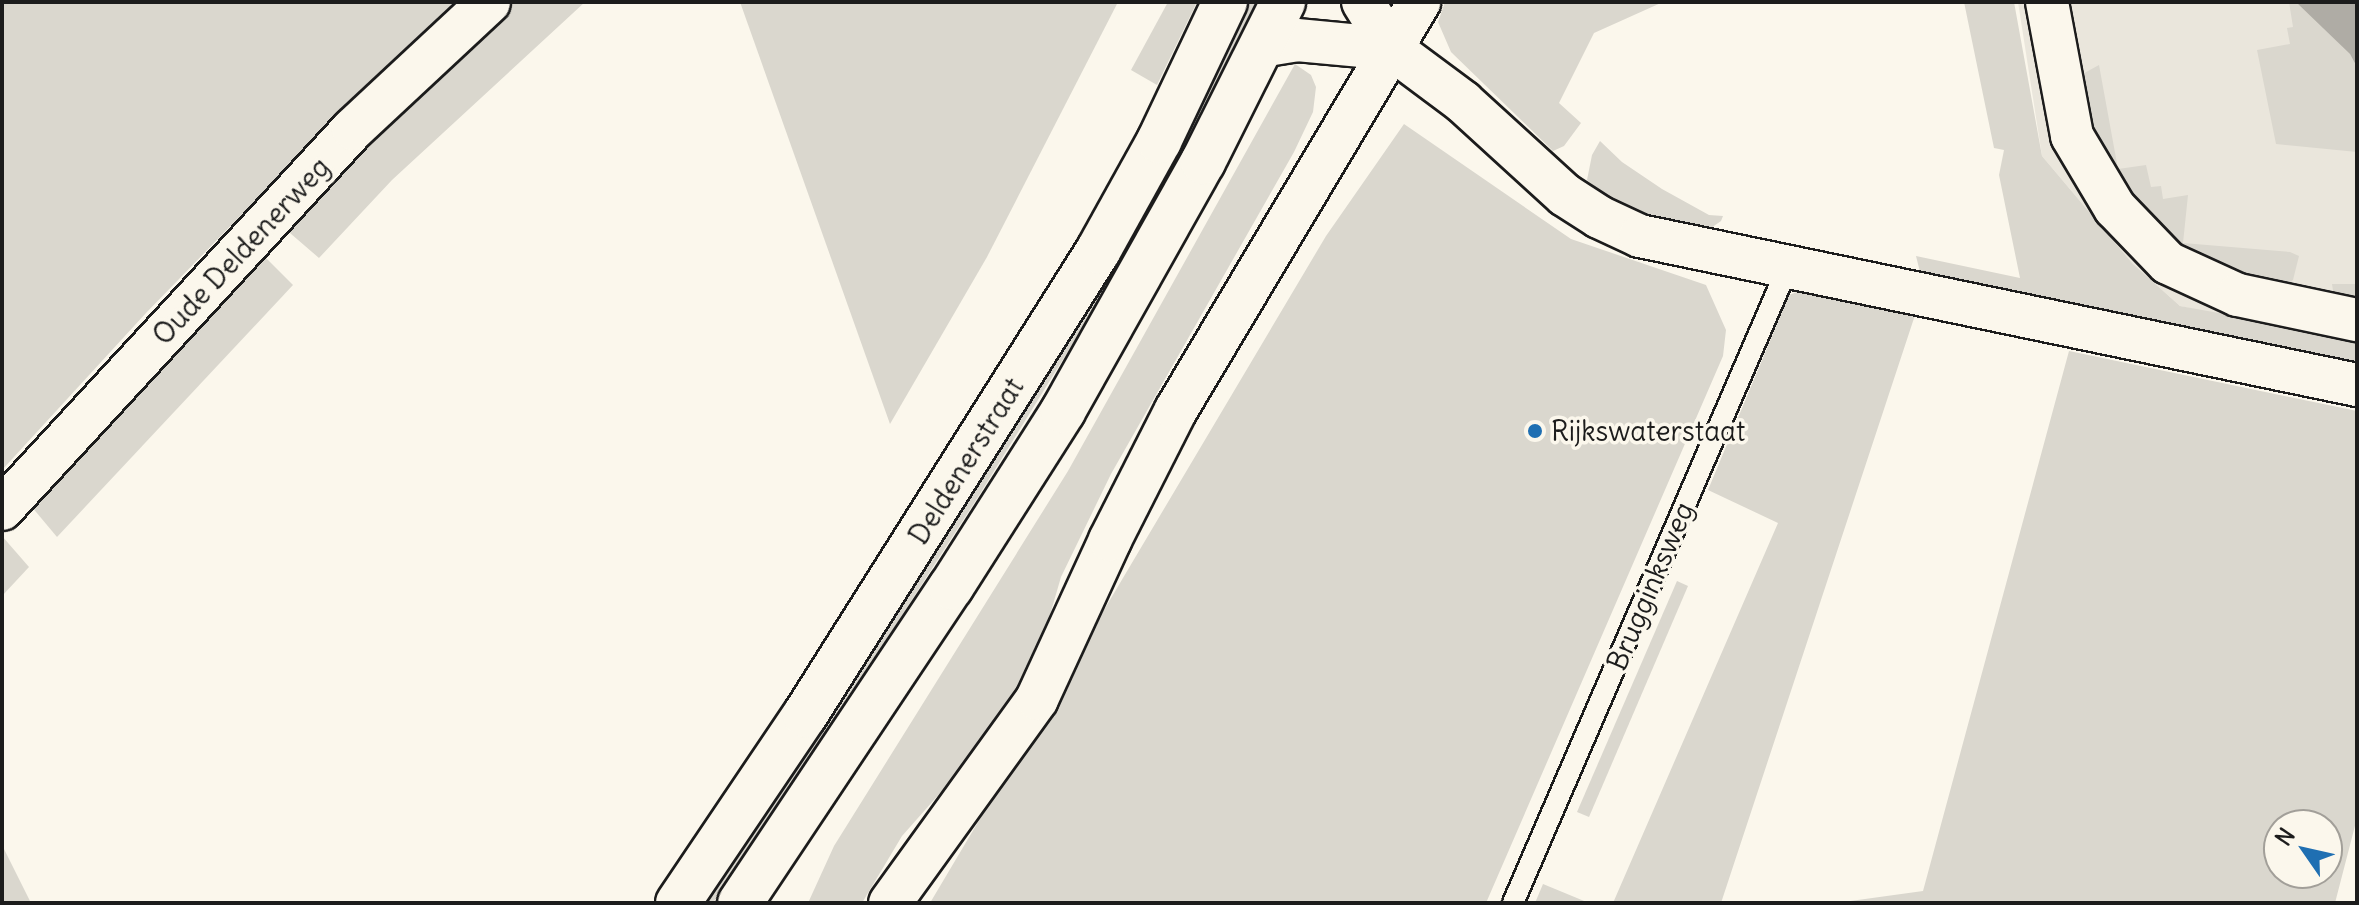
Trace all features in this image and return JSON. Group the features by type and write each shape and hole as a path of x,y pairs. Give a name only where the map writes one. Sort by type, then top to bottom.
{"main road":[{"name":"Deldenerstraat","path":"678,903 805,715 1098,251 1159,141 1225,2"},
{"name":"Deldenerstraat","path":"740,903 951,587 1063,411 1203,162 1283,2"}],"street":[{"name":"Oude Deldenerweg","path":"2,509 353,129 489,2"},
{"path":"1363,2 1392,49 1463,102 1565,195 1599,217 1640,236 1787,269 2357,385"},
{"path":"890,903 1037,699 1110,540 1176,410 1419,2"},
{"path":"2047,2 2072,136 2115,208 2168,263 2238,295 2357,320"},
{"path":"1261,46 1297,40 1392,49"}],"lane":[{"name":"Brugginksweg","path":"1513,903 1787,269"}],"shaded area":[{"path":"2,2 463,2 376,78 315,139 146,313 2,470"},
{"path":"515,2 585,2 392,180 319,258 283,227 359,146"},
{"path":"740,2 1118,2 987,257 890,424"},
{"path":"1168,2 1197,2 1157,85 1131,70"},
{"path":"1244,2 1257,2 1141,233 978,497 809,760 713,903 701,903"},
{"path":"1445,2 1663,2 1594,33 1559,103 1581,123 1564,146 1553,151 1451,52 1438,22"},
{"path":"1964,2 2014,2 2042,156 2133,264 2180,306 2357,338 2357,370 1921,276 1916,256 2020,278 1999,175 2004,150 1994,148"},
{"path":"2018,2 2357,2 2357,345 2180,306 2133,264 2042,156"},
{"path":"2289,2 2296,2 2306,9 2350,54 2357,67 2357,152 2276,144 2257,50 2290,44 2287,28 2293,27"},
{"path":"2296,2 2357,2 2357,67 2350,54"},
{"path":"1295,64 1311,75 1316,87 1313,112 1294,152 1111,474 1061,577 1033,673 1003,722 902,836 862,903 808,903 834,846 1068,471"},
{"path":"2099,65 2118,169 2146,165 2151,187 2161,186 2163,199 2188,195 2183,243 2290,252 2299,256 2293,280 2286,285 2254,281 2174,256 2099,166 2077,77"},
{"path":"1404,124 1571,239 1706,285 1726,330 1723,356 1486,903 930,903 1326,236"},
{"path":"1600,141 1622,162 1662,189 1709,215 1723,216 1721,221 1708,230 1632,211 1610,200 1587,180 1592,155"},
{"path":"260,252 293,285 57,537 26,500"},
{"path":"1818,284 1919,303 1721,903 1613,903 1778,523 1708,490 1789,295"},
{"path":"2332,284 2357,284 2357,304 2334,297"},
{"path":"2069,351 2357,411 2357,818 2343,872 2343,809 2263,809 2263,889 2339,889 2335,903 1836,903 1923,891"},
{"path":"2,536 29,567 2,596"},
{"path":"1677,581 1688,586 1589,817 1577,812"},
{"path":"2,845 31,903 2,903"},
{"path":"1543,884 1589,903 1535,903"}],"place":[{"name":"Rijkswaterstaat","path":"1535,431"}]}
